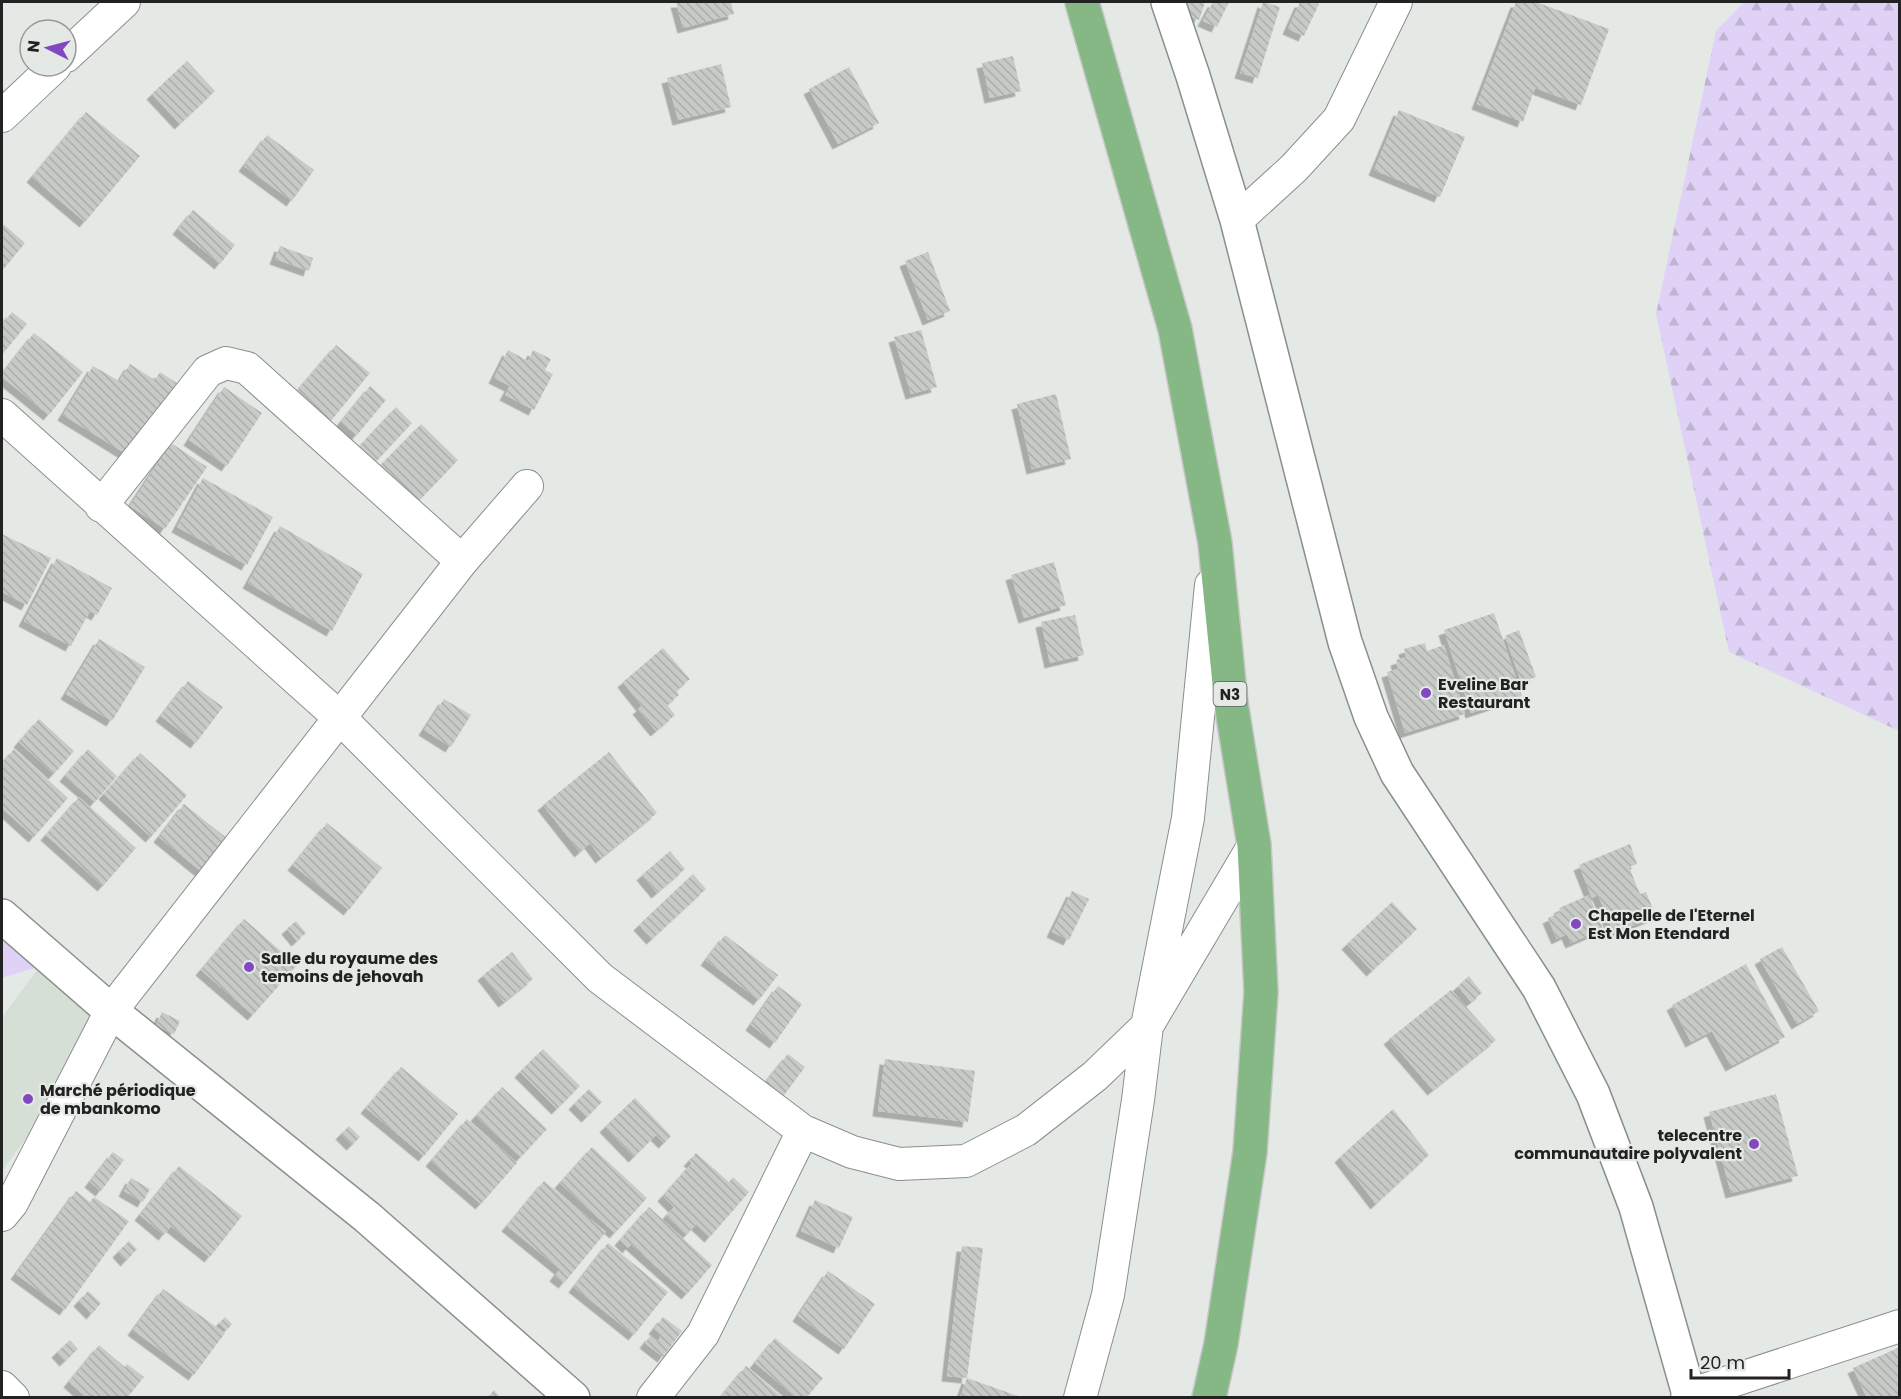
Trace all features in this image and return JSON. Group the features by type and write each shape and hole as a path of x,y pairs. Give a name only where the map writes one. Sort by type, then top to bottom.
{"highway":[{"name":"N3","path":"1082,2 1174,329 1215,543 1231,703 1254,845 1261,992 1250,1152 1221,1344 1209,1398"}],"street":[{"path":"78,45 124,2"},
{"path":"1168,2 1194,76 1237,220 1345,642 1371,717 1397,773 1539,988 1593,1094 1636,1207 1688,1397 1899,1326"},
{"path":"1237,220 1294,168 1339,119 1396,2"},
{"path":"2,116 42,78"},
{"path":"101,506 208,370 226,363 247,368 462,561"},
{"path":"2,415 340,718 600,978 803,1131 852,1152 899,1164 966,1161 1026,1130 1095,1076 1147,1026 1254,845"},
{"path":"2,1215 12,1203 111,1011 462,561 527,486"},
{"path":"1080,1398 1108,1295 1147,1026 1188,818 1215,543"},
{"path":"2,916 111,1011 367,1217 573,1398"},
{"path":"653,1398 703,1334 803,1131"},
{"path":"2,1387 13,1398"}],"shaded area":[{"name":"Marché périodique de mbankomo","path":"41,965 108,1026 2,1171 2,1017"}],"green space":[{"path":"1744,2 1899,2 1899,731 1729,652 1656,314 1716,31"},
{"path":"2,918 37,952 34,968 2,978"}],"building":[{"path":"676,2 731,2 734,14 683,28"},
{"path":"1188,2 1205,2 1199,20 1183,14"},
{"path":"1213,2 1229,2 1217,27 1203,21"},
{"path":"1263,2 1280,7 1258,78 1240,73"},
{"path":"1300,2 1319,4 1304,36 1288,29"},
{"path":"1516,2 1536,2 1609,29 1581,105 1535,88 1523,122 1477,104"},
{"path":"1013,56 1021,91 990,98 982,63"},
{"path":"187,61 215,91 180,124 152,94"},
{"path":"721,64 731,107 678,120 667,78"},
{"path":"849,67 879,123 838,144 809,89"},
{"path":"1399,110 1465,137 1440,197 1374,170"},
{"path":"86,112 140,156 85,222 32,177"},
{"path":"267,135 314,170 292,201 244,166"},
{"path":"193,210 235,245 220,264 178,229"},
{"path":"2,223 25,243 2,271"},
{"path":"280,246 313,258 309,271 275,259"},
{"path":"928,252 950,311 928,320 905,261"},
{"path":"12,312 27,324 2,355 2,318 5,321"},
{"path":"921,330 937,387 911,394 894,337"},
{"path":"34,333 83,372 49,415 2,377"},
{"path":"336,345 370,373 326,427 291,398"},
{"path":"508,350 528,361 533,350 551,359 545,370 553,374 534,410 505,395 510,386 494,378"},
{"path":"130,364 155,380 160,372 180,385 163,410 157,407 128,455 63,415 93,366 119,381"},
{"path":"370,386 386,400 357,435 341,422"},
{"path":"224,387 262,413 227,466 189,440"},
{"path":"1056,394 1071,459 1032,469 1017,404"},
{"path":"396,407 412,423 373,465 357,449"},
{"path":"421,424 458,460 412,508 374,472"},
{"path":"171,443 207,467 165,529 130,506"},
{"path":"203,478 273,517 247,565 177,527"},
{"path":"280,526 363,574 332,631 248,583"},
{"path":"2,534 51,558 27,605 2,592"},
{"path":"57,558 112,588 97,615 90,611 71,646 24,621"},
{"path":"1054,562 1066,605 1024,618 1011,575"},
{"path":"1494,613 1522,696 1471,713 1444,630"},
{"path":"1075,615 1084,655 1050,663 1041,622"},
{"path":"1519,630 1536,677 1521,682 1505,636"},
{"path":"99,639 145,667 112,721 66,694"},
{"name":"Eveline Bar Restaurant","path":"1425,643 1427,651 1444,645 1465,714 1405,733 1387,672 1398,669 1396,660 1406,657 1404,649"},
{"path":"663,648 690,679 676,691 679,695 667,705 675,715 656,731 638,709 642,706 623,682"},
{"path":"188,681 223,707 196,743 161,716"},
{"path":"444,699 471,715 451,747 424,730"},
{"path":"39,719 74,751 54,774 19,742"},
{"path":"14,749 68,798 34,837 2,808 2,763"},
{"path":"88,749 117,776 95,802 65,776"},
{"path":"609,752 657,813 601,858 590,843 580,852 543,805"},
{"path":"140,753 187,795 151,837 104,794"},
{"path":"79,797 136,848 103,886 46,835"},
{"path":"184,804 233,843 207,876 159,837"},
{"path":"327,823 382,868 349,910 293,865"},
{"path":"1630,844 1637,864 1629,867 1640,894 1646,892 1656,916 1614,933 1598,895 1592,898 1579,865"},
{"path":"670,851 685,869 657,893 642,875"},
{"path":"693,874 706,889 652,939 639,925"},
{"path":"1072,891 1089,899 1069,940 1052,932"},
{"name":"Chapelle de l'Eternel Est Mon Etendard","path":"1589,895 1603,929 1571,943 1567,934 1557,939 1548,918 1561,912 1559,908"},
{"path":"1392,902 1417,929 1372,971 1347,944"},
{"name":"Salle du royaume des temoins de jehovah","path":"244,919 297,965 253,1015 201,970"},
{"path":"296,921 306,933 297,941 287,929"},
{"path":"725,935 778,975 759,1000 706,960"},
{"path":"1782,947 1819,1011 1797,1024 1760,959"},
{"path":"512,952 533,979 504,1002 483,975"},
{"path":"1746,964 1785,1037 1731,1066 1712,1031 1691,1042 1672,1005"},
{"path":"1469,976 1482,993 1471,1002 1458,986"},
{"path":"778,986 802,1004 775,1043 751,1025"},
{"path":"1451,990 1496,1040 1433,1090 1389,1039"},
{"path":"162,1012 180,1021 174,1034 156,1026"},
{"path":"543,1049 580,1086 557,1109 520,1072"},
{"path":"788,1054 805,1067 782,1098 764,1084"},
{"path":"885,1059 975,1071 968,1122 878,1111"},
{"path":"401,1067 458,1114 424,1156 366,1108"},
{"path":"502,1087 547,1129 521,1157 476,1116"},
{"path":"589,1089 602,1102 587,1117 574,1104"},
{"name":"telecentre communautaire polyvalent","path":"1776,1094 1798,1176 1731,1193 1709,1112"},
{"path":"635,1098 671,1136 664,1143 656,1135 634,1157 605,1127"},
{"path":"1393,1109 1429,1155 1376,1204 1340,1157"},
{"path":"467,1119 517,1163 481,1204 431,1161"},
{"path":"349,1126 360,1137 352,1145 341,1134"},
{"path":"592,1147 647,1198 615,1233 560,1183"},
{"path":"113,1152 124,1160 101,1191 90,1182"},
{"path":"696,1153 729,1182 733,1177 749,1192 710,1237 696,1224 687,1235 666,1216 674,1207 663,1196 692,1163 689,1161"},
{"path":"179,1166 242,1216 210,1257 171,1226 164,1235 140,1215"},
{"path":"131,1178 150,1189 143,1202 124,1191"},
{"path":"544,1181 606,1232 564,1283 555,1276 560,1269 507,1226"},
{"path":"76,1191 90,1202 94,1197 129,1221 65,1310 16,1274"},
{"path":"815,1200 853,1217 839,1248 801,1231"},
{"path":"649,1207 712,1265 687,1294 631,1244 628,1248 620,1240"},
{"path":"129,1241 137,1249 126,1261 118,1252"},
{"path":"608,1243 668,1292 634,1335 574,1287"},
{"path":"962,1246 983,1248 967,1378 947,1376"},
{"path":"828,1271 875,1304 844,1349 798,1316"},
{"path":"163,1289 225,1333 194,1375 133,1330"},
{"path":"88,1291 101,1303 92,1314 79,1301"},
{"path":"225,1317 232,1324 227,1330 219,1323"},
{"path":"663,1317 682,1331 663,1357 645,1343 651,1335 657,1342 662,1335 654,1329"},
{"path":"775,1338 823,1378 806,1398 797,1398 755,1363"},
{"path":"70,1340 78,1349 65,1361 57,1352"},
{"path":"99,1345 125,1367 127,1364 144,1377 127,1398 96,1398 92,1394 87,1398 69,1382"},
{"path":"1900,1347 1900,1398 1867,1398 1853,1368"},
{"path":"746,1366 783,1398 720,1398"},
{"path":"967,1378 1021,1397 1021,1398 960,1398"},
{"path":"494,1390 501,1398 487,1398"}],"place":[{"name":"Eveline Bar Restaurant","path":"1426,693"},
{"name":"Chapelle de l'Eternel Est Mon Etendard","path":"1576,924"},
{"name":"Salle du royaume des temoins de jehovah","path":"249,967"},
{"name":"Marché périodique de mbankomo","path":"28,1099"},
{"name":"telecentre communautaire polyvalent","path":"1754,1144"}]}
